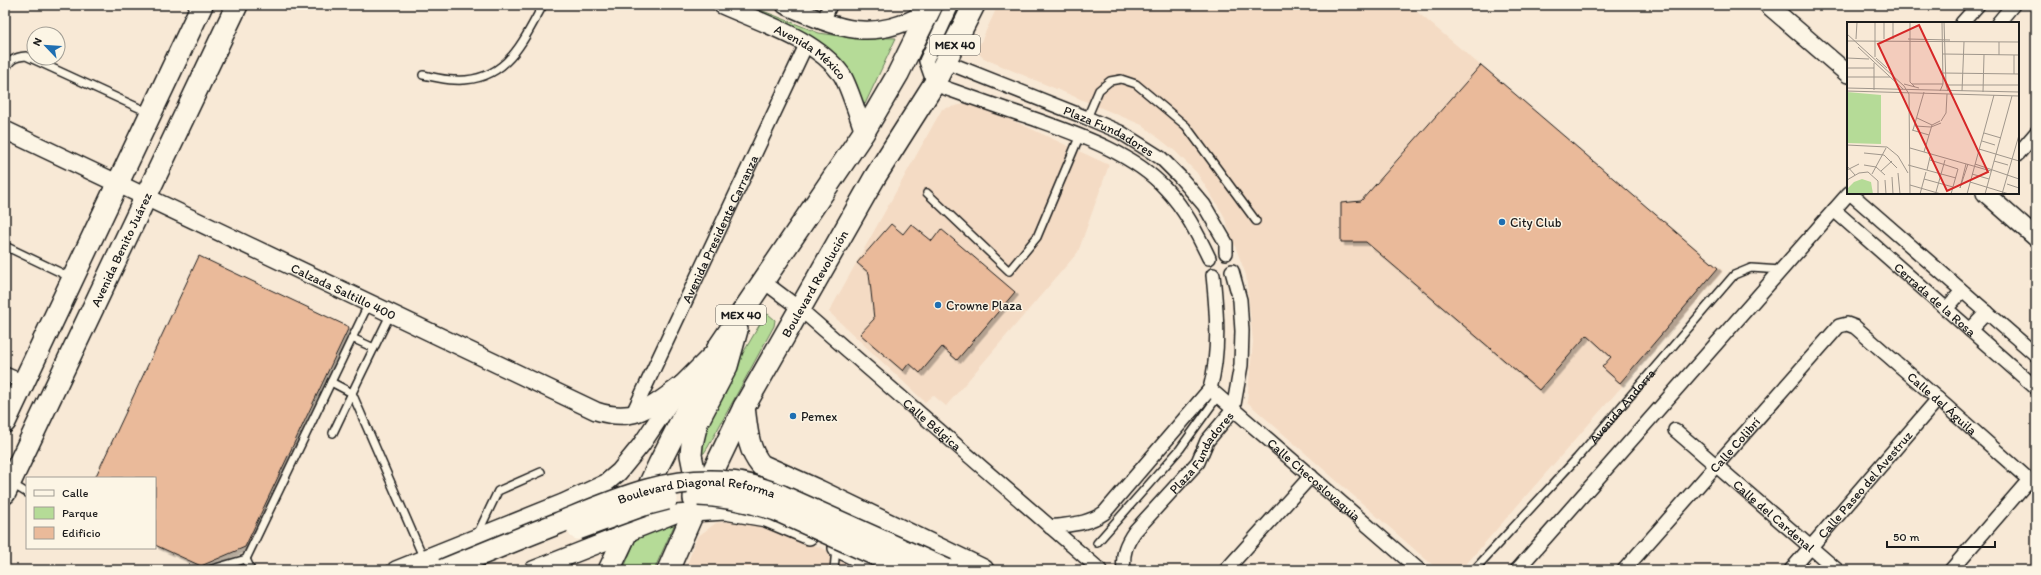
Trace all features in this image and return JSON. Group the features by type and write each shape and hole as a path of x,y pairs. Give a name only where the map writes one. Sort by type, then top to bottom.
{"main road":[{"path":"5,422 202,5"},
{"name":"Avenida Benito Juárez","path":"14,489 146,197 237,5"},
{"name":"Boulevard Revolución","path":"668,570 693,513 744,407 875,177 934,84 974,5"},
{"name":"MEX 40","path":"610,570 626,533 718,348 864,132 898,74 931,7"},
{"path":"693,513 695,475 691,455 692,444 698,423 727,366 740,316"},
{"path":"744,407 749,443 755,457 762,465 819,490 983,570"},
{"path":"766,518 766,501 769,493 780,481 790,478"},
{"name":"Boulevard Diagonal Reforma","path":"443,570 610,501 658,487 696,481 730,482 782,496 946,570"},
{"path":"796,530 805,527 818,516 822,508 819,490"},
{"name":"Boulevard Diagonal Reforma","path":"479,570 576,530 644,505 694,495 725,496 754,502 776,510 909,570"}],"street":[{"name":"Avenida México","path":"722,5 807,43 830,62 843,76 864,132"},
{"path":"785,5 823,22 844,29 874,30 889,28 910,21 931,7"},
{"path":"823,22 830,5"},
{"path":"934,84 926,61 952,5"},
{"path":"1768,5 1847,73"},
{"path":"1963,22 1978,5"},
{"path":"1999,22 2013,5"},
{"name":"Avenida Presidente Carranza","path":"632,415 807,43"},
{"name":"Plaza Fundadores","path":"946,62 1120,132 1161,158 1180,176 1204,205 1226,243 1226,253"},
{"name":"Plaza Fundadores","path":"934,84 1080,135 1113,151 1142,169 1165,188 1186,215 1209,258"},
{"path":"1080,135 1087,118"},
{"name":"Calzada Saltillo 400","path":"5,130 596,410 613,416 632,415 649,408 682,384"},
{"path":"2019,153 2036,133"},
{"path":"1517,570 1848,194"},
{"name":"Cerrada de la Rosa","path":"1850,194 2036,355"},
{"path":"1986,194 2036,238"},
{"name":"Cerrada de la Rosa","path":"1834,210 2036,388"},
{"path":"1050,527 1084,523 1093,520 1104,513 1214,393 1218,332 1213,275 1207,265 1209,258 1216,252 1226,253 1232,259 1232,271 1221,278 1213,275"},
{"name":"Plaza Fundadores","path":"1124,570 1122,555 1126,543 1135,531 1198,462 1207,441 1233,410 1241,365 1242,331 1240,300 1232,271"},
{"name":"Calle Bélgica","path":"763,281 800,309 1100,570"},
{"path":"1946,309 1962,291"},
{"path":"1970,330 1987,312"},
{"name":"Calle del Águila","path":"1847,324 1855,328 1938,398 2032,483"},
{"name":"Calle Colibrí","path":"1624,570 1839,326 1847,324"},
{"path":"396,570 563,503 606,483 619,472 641,445 682,384 718,348"},
{"path":"5,374 24,382"},
{"name":"Calle Checoslovaquia","path":"1214,393 1419,570"},
{"name":"Calle Paseo del Avestruz","path":"1791,570 1938,398"},
{"name":"Calle del Cardenal","path":"1675,430 1837,570"},
{"path":"1226,570 1311,476"},
{"path":"1951,570 2032,483"},
{"path":"563,503 574,510 581,522 582,536 576,548 565,556"},
{"path":"533,570 565,556 675,514 725,511 766,518 796,530 882,570"}],"lane":[{"path":"423,75 454,80 478,78 494,70 507,62 518,49 543,5"},
{"path":"5,70 10,61 17,57 26,56 151,114"},
{"path":"1087,118 1099,90 1110,81 1121,79 1136,84 1186,126 1256,221"},
{"path":"927,193 1009,271 1037,237 1080,135"},
{"path":"5,246 73,279"},
{"name":"Avenida Andorra","path":"1474,570 1577,458 1734,275 1751,268 1781,270"},
{"path":"209,570 246,559 369,303"},
{"path":"333,433 391,313"},
{"path":"352,338 374,348"},
{"path":"331,382 352,393 424,559"},
{"path":"1097,543 1180,449 1214,393"},
{"path":"475,539 498,490 542,472"},
{"path":"834,570 836,548"},
{"path":"246,559 251,570"}],"shaded area":[{"name":"City Club","path":"998,5 1409,5 1723,271 1461,570 1438,570 1247,402 1253,342 1246,275 1223,214 1197,173 1175,151 1142,125 985,59 980,55 978,48"},
{"path":"973,102 1109,165 1078,252 946,406 933,395 925,402 829,312 942,109"},
{"path":"743,519 775,527 870,570 685,570 697,537 716,523"}],"green space":[{"path":"753,7 819,33 847,37 896,38 865,104 836,59 816,39"},
{"path":"768,314 775,320 774,326 708,447 704,453 701,454 706,417 764,317"},
{"path":"677,519 654,570 623,570 636,539"}],"building":[{"name":"City Club","path":"1481,65 1718,268 1620,383 1602,367 1611,357 1587,335 1539,390 1366,242 1341,242 1341,203 1361,201"},
{"name":"Crowne Plaza","path":"891,224 903,234 911,224 932,241 941,229 1015,292 957,360 942,347 920,373 909,363 903,371 860,334 874,319 869,273 857,263"},
{"path":"199,256 349,327 245,547 201,566 156,545 156,477 95,477"}],"place":[{"name":"City Club","path":"1502,222"},
{"name":"Crowne Plaza","path":"938,305"},
{"name":"Pemex","path":"793,416"}]}
